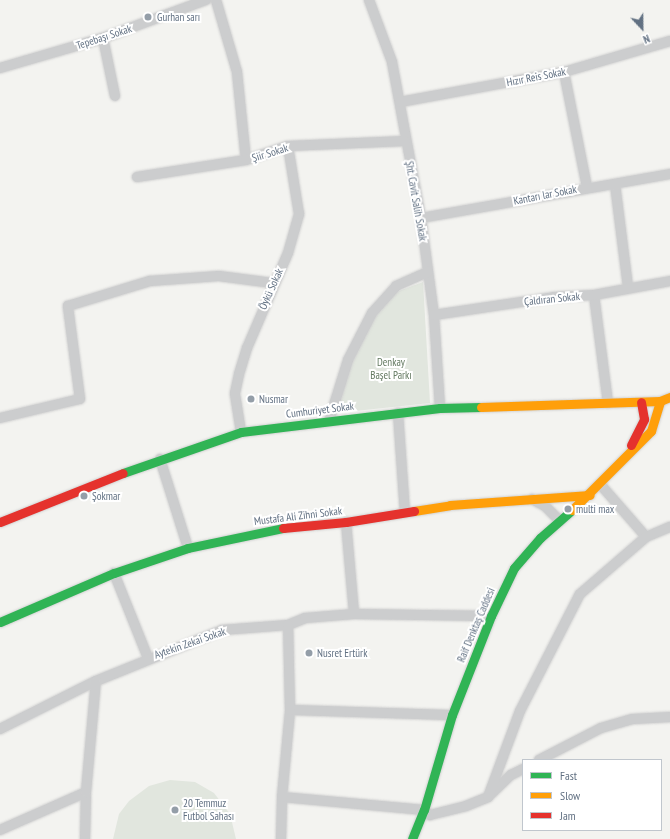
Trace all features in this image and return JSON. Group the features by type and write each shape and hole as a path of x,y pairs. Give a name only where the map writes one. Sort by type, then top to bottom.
{"street":[{"name":"Tepebaşı Sokak","path":"0,68 103,38 206,0"},
{"path":"216,0 238,72 246,160"},
{"name":"Şht. Cavit Salih Sokak","path":"369,0 392,62 400,102 405,141 421,218 434,315 440,408"},
{"path":"103,38 115,96"},
{"name":"Hızır Reis Sokak","path":"400,102 564,72 670,41"},
{"path":"564,72 587,187"},
{"name":"Şiir Sokak","path":"137,177 246,160 288,146 405,141"},
{"name":"Öykü Sokak","path":"241,432 235,393 239,374 246,348 273,283 288,253 299,214 288,146"},
{"name":"Kantarı lar Sokak","path":"421,218 587,187 614,184 670,174"},
{"path":"614,184 628,287"},
{"path":"329,421 348,360 372,313 396,286 428,272"},
{"path":"0,418 80,399 68,306 150,281 219,276 273,283"},
{"name":"Çaldıran Sokak","path":"434,315 554,297 594,295 628,287 670,281"},
{"path":"594,295 608,403"},
{"name":"Cumhuriyet Sokak","path":"0,522 160,459 241,432 440,408 641,402 660,401 670,397"},
{"name":"Raif Denktaş Caddesi","path":"412,839 424,810 452,716 491,616 514,568 540,538 590,496 651,431 660,401"},
{"name":"Raif Denktaş Caddesi","path":"624,459 644,419 641,402"},
{"path":"398,413 405,512"},
{"path":"160,459 188,548"},
{"path":"600,484 646,537"},
{"name":"Mustafa Ali Zihni Sokak","path":"0,622 114,574 188,548 265,530 346,522 450,505 590,496"},
{"path":"532,499 550,509 560,521"},
{"path":"346,522 354,614"},
{"path":"488,797 520,711 580,594 646,537 670,528"},
{"path":"114,574 148,658"},
{"name":"Aytekin Zekai Sokak","path":"0,729 96,681 148,658 222,630 288,625 305,618 354,614 491,616"},
{"path":"281,839 282,797 290,710 288,625"},
{"path":"85,839 86,792 96,681"},
{"path":"290,710 452,716"},
{"path":"541,759 602,728 633,719 670,717"},
{"path":"282,797 424,810 430,815 441,813 488,797 511,775 522,770"},
{"path":"0,830 86,792"}],"green space":[{"name":"Denkay Başel Parkı","path":"423,282 430,403 336,413 349,368 374,317 396,292"},
{"name":"20 Temmuz Futbol Sahası","path":"170,780 195,782 214,793 230,814 236,839 113,839 119,814 129,801 149,786"}],"traffic: fast":[{"path":"123,473 241,432 440,408 481,407"},
{"path":"412,839 424,810 452,715 491,616 514,568 540,538 572,510"},
{"path":"0,622 114,573 188,548 283,528"}],"traffic: slow":[{"path":"481,407 660,401 670,397"},
{"path":"572,510 651,431 660,401"},
{"path":"414,511 450,505 590,495"}],"traffic: jam":[{"path":"631,445 644,419 641,402"},
{"path":"0,522 123,473"},
{"path":"283,528 346,522 414,511"}],"place":[{"name":"Gurhan sarı","path":"148,17"},
{"name":"Nusmar","path":"251,399"},
{"name":"Şokmar","path":"84,496"},
{"name":"multi max","path":"568,509"},
{"name":"Nusret Ertürk","path":"309,653"},
{"name":"20 Temmuz Futbol Sahası","path":"175,810"}]}
